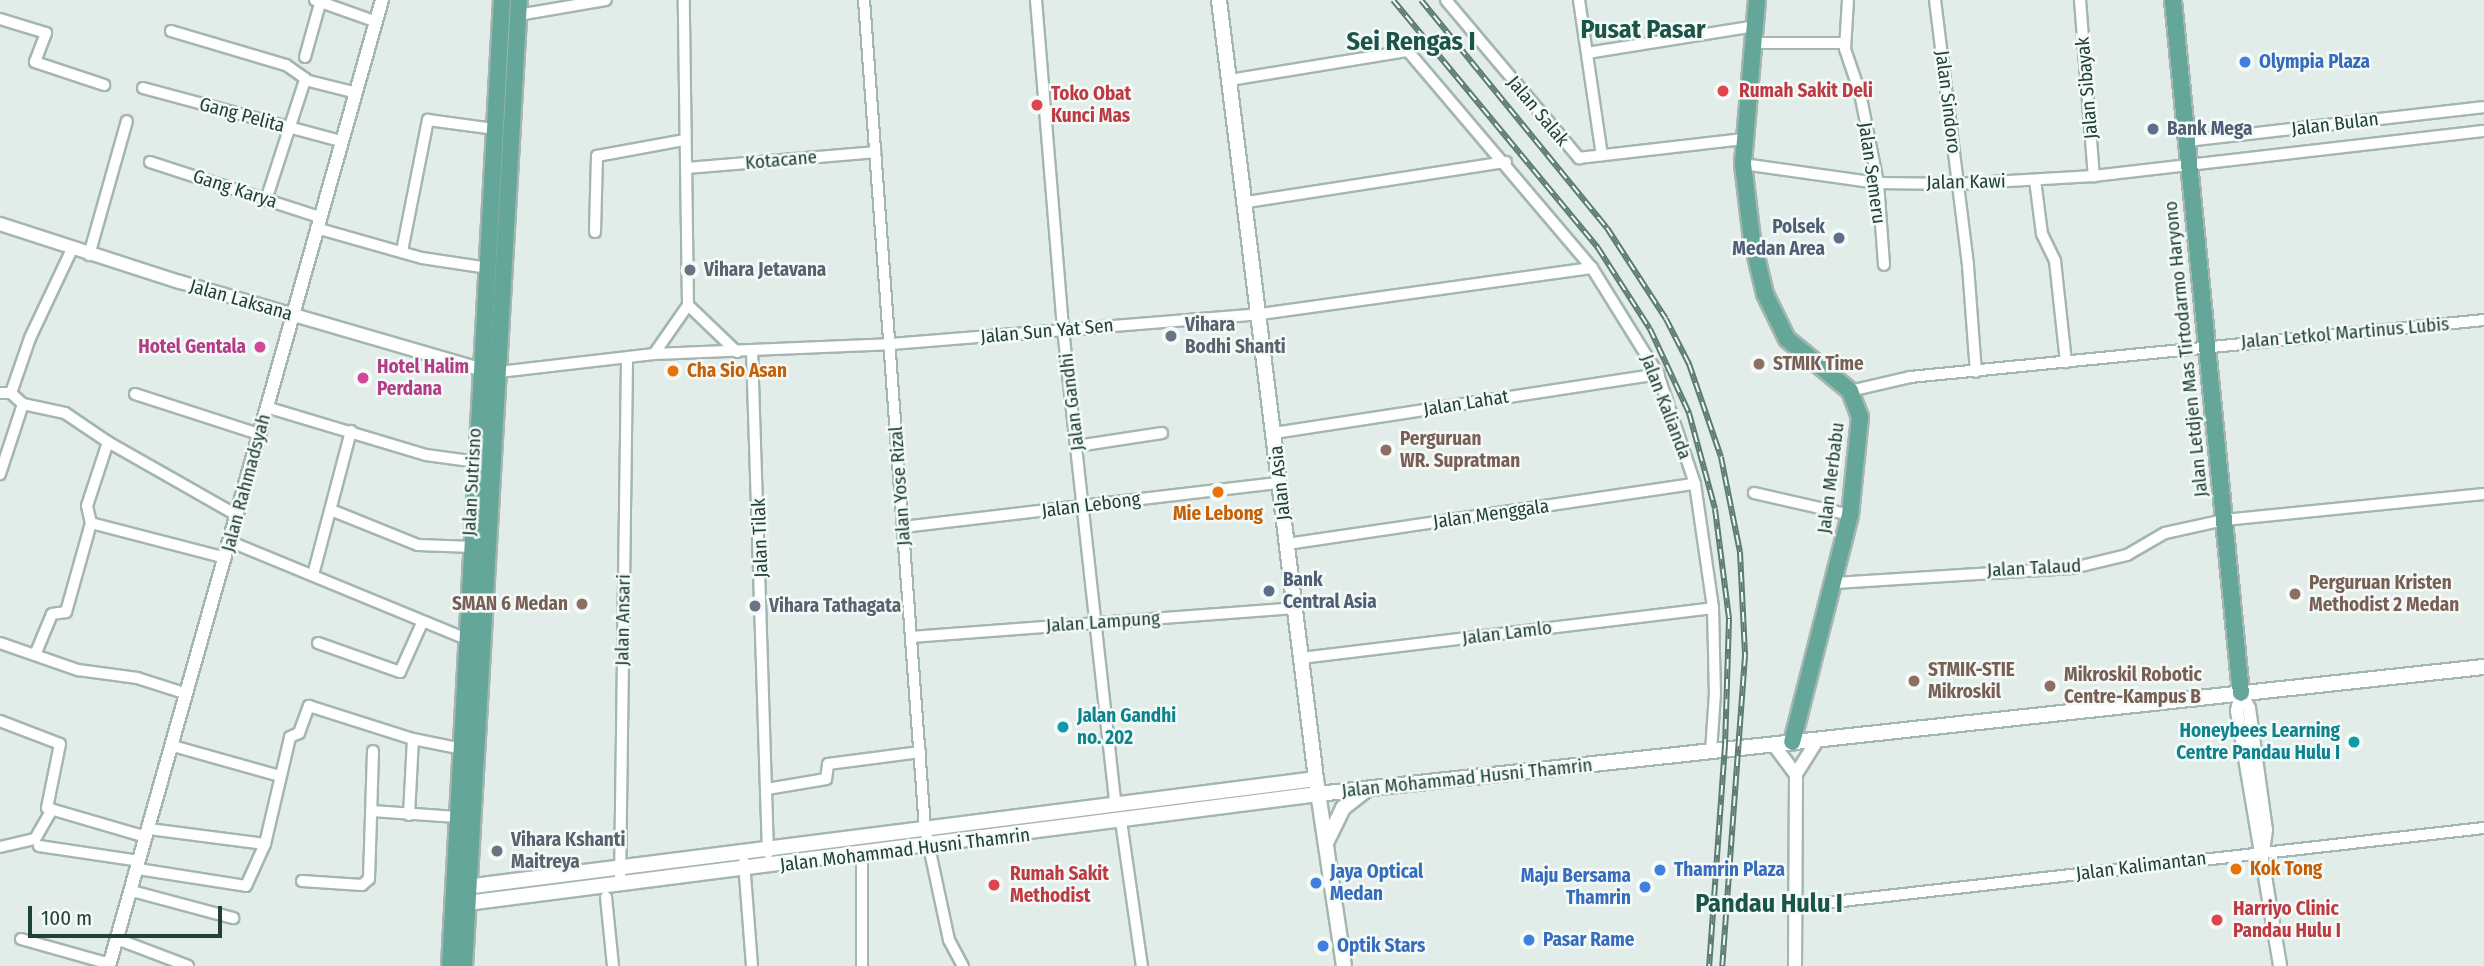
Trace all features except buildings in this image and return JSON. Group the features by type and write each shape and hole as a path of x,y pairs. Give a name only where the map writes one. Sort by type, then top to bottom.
{"main road":[{"name":"Jalan Sutrisno","path":"464,966 457,817 478,462 491,371 488,268 502,0"},
{"name":"Jalan Asia","path":"1219,0 1247,202 1317,786 1344,966"},
{"path":"1757,0 1743,139 1743,164 1752,239 1774,317 1793,345 1850,391"},
{"name":"Jalan Letdjen Mas Tirtodarmo Haryono","path":"2173,0 2241,693"},
{"name":"Jalan Sutrisno","path":"450,966 461,896 491,371 518,8"},
{"name":"Jalan Merbabu","path":"1792,742 1835,583 1850,515 1860,431 1850,391"},
{"name":"Jalan Mohammad Husni Thamrin","path":"461,896 620,874 743,853 1115,803 1317,786 1369,788 2484,667"},
{"name":"Jalan Mohammad Husni Thamrin","path":"620,874 769,867 1121,821 1317,786"},
{"path":"1326,845 1343,808 1369,788"},
{"path":"1003,818 1006,837"}],"street":[{"name":"Jalan Rahmadsyah","path":"110,965 295,315 317,222 353,92 382,0"},
{"path":"518,8 606,0"},
{"path":"654,354 688,305 684,0"},
{"name":"Jalan Yose Rizal","path":"864,0 925,828 933,846 949,940 963,966"},
{"name":"Jalan Gandhi","path":"1036,0 1063,329 1085,507 1115,803"},
{"name":"Jalan Salak","path":"1446,0 1575,156 1743,139"},
{"path":"1579,0 1602,155"},
{"name":"Jalan Semeru","path":"1848,0 1844,43 1878,183 1884,265"},
{"name":"Jalan Sindoro","path":"1935,0 1958,184 1976,372"},
{"name":"Jalan Sibayak","path":"2080,0 2094,176"},
{"path":"305,57 319,1 374,21"},
{"path":"0,19 46,33 35,62 104,85"},
{"path":"1587,53 1755,26"},
{"path":"171,31 286,65 306,79 353,92"},
{"path":"1754,43 1844,43"},
{"name":"Jalan Kalianda","path":"1230,80 1401,51 1415,55 1592,268 1658,374 1695,484 1713,608 1715,693 1711,751"},
{"path":"266,200 306,79"},
{"name":"Gang Pelita","path":"143,88 341,141"},
{"name":"Jalan Bulan","path":"2187,141 2484,107"},
{"path":"89,255 127,121"},
{"path":"402,251 428,121 495,129"},
{"name":"Jalan Bulan","path":"2189,163 2484,131"},
{"path":"595,232 597,156 684,140"},
{"name":"Kotacane","path":"687,168 875,152"},
{"name":"Gang Karya","path":"150,162 266,200 317,222 402,251 488,268"},
{"path":"1247,202 1506,162"},
{"name":"Jalan Kawi","path":"1743,164 1878,183 1958,184 2094,176 2189,163"},
{"path":"2035,180 2042,234 2055,261 2066,362"},
{"name":"Jalan Laksana","path":"0,224 89,255 491,371"},
{"path":"72,249 6,393 23,404 55,408 108,442 238,516"},
{"name":"Jalan Sun Yat Sen","path":"491,371 654,354 890,344 1260,314 1592,268"},
{"path":"688,305 737,352"},
{"name":"Jalan Letkol Martinus Lubis","path":"1850,391 1910,377 2484,320"},
{"name":"Jalan Tilak","path":"752,350 768,851"},
{"name":"Jalan Ansari","path":"620,874 627,358"},
{"name":"Jalan Lahat","path":"1275,433 1658,374"},
{"path":"135,394 259,434"},
{"path":"0,474 23,404"},
{"path":"267,407 426,455 478,462"},
{"path":"313,575 351,431"},
{"path":"1077,446 1162,433"},
{"path":"35,655 52,614 66,612 91,523 87,506 108,442"},
{"name":"Jalan Lebong","path":"903,527 1279,483"},
{"name":"Jalan Menggala","path":"1287,544 1695,484"},
{"path":"1755,493 1850,515"},
{"name":"Jalan Talaud","path":"1835,583 2095,565 2127,555 2159,535 2224,520 2484,494"},
{"path":"331,510 404,541 472,547"},
{"path":"91,523 226,558"},
{"path":"230,542 469,640"},
{"name":"Jalan Lampung","path":"911,637 1295,608"},
{"name":"Jalan Lamlo","path":"1301,658 1713,608"},
{"path":"318,643 400,672 422,622"},
{"path":"0,643 78,670 136,678 187,694"},
{"path":"2241,693 2237,711 2254,832 2263,851 2280,966"},
{"path":"40,846 246,887 265,844 290,737 299,733 309,706 413,739 462,749"},
{"path":"0,721 60,744 44,805 52,810 148,833 265,844"},
{"path":"409,815 413,739"},
{"path":"1795,966 1796,774 1818,739"},
{"path":"1773,744 1796,774"},
{"path":"173,746 281,776"},
{"path":"302,881 366,883 372,811 373,751"},
{"path":"767,789 826,779 828,764 920,752"},
{"path":"0,847 36,839 52,810"},
{"path":"372,811 457,817"},
{"path":"1121,821 1142,966"},
{"name":"Jalan Kalimantan","path":"1797,906 2484,828"},
{"path":"768,851 769,867"},
{"path":"743,853 752,966"},
{"path":"862,854 863,966"},
{"path":"131,891 233,918"},
{"path":"606,897 613,966"},
{"path":"21,939 110,965"},
{"path":"117,939 188,966"}],"railway":[{"path":"1393,0 1598,248 1650,329 1689,413 1715,509 1729,619 1725,745 1709,966"},
{"path":"1421,0 1607,228 1666,319 1689,364 1721,457 1740,552 1745,656 1722,966"}],"place":[{"name":"Olympia Plaza","path":"2245,62"},
{"name":"Rumah Sakit Deli","path":"1723,91"},
{"name":"Toko Obat Kunci Mas","path":"1037,105"},
{"name":"Bank Mega","path":"2153,129"},
{"name":"Polsek Medan Area","path":"1839,238"},
{"name":"Vihara Jetavana","path":"690,270"},
{"name":"Vihara Bodhi Shanti","path":"1171,336"},
{"name":"Hotel Gentala","path":"260,347"},
{"name":"STMIK Time","path":"1759,364"},
{"name":"Cha Sio Asan","path":"673,371"},
{"name":"Hotel Halim Perdana","path":"363,378"},
{"name":"Perguruan WR. Supratman","path":"1386,450"},
{"name":"Mie Lebong","path":"1218,492"},
{"name":"Bank Central Asia","path":"1269,591"},
{"name":"Perguruan Kristen Methodist 2 Medan","path":"2295,594"},
{"name":"SMAN 6 Medan","path":"582,604"},
{"name":"Vihara Tathagata","path":"755,606"},
{"name":"STMIK-STIE Mikroskil","path":"1914,681"},
{"name":"Mikroskil Robotic Centre-Kampus B","path":"2050,686"},
{"name":"Jalan Gandhi no. 202","path":"1063,727"},
{"name":"Honeybees Learning Centre Pandau Hulu I","path":"2354,742"},
{"name":"Vihara Kshanti Maitreya","path":"497,851"},
{"name":"Kok Tong","path":"2236,869"},
{"name":"Thamrin Plaza","path":"1660,870"},
{"name":"Jaya Optical Medan","path":"1316,883"},
{"name":"Rumah Sakit Methodist","path":"994,885"},
{"name":"Maju Bersama Thamrin","path":"1645,887"},
{"name":"Harriyo Clinic Pandau Hulu I","path":"2217,920"},
{"name":"Pasar Rame","path":"1529,940"},
{"name":"Optik Stars","path":"1323,946"}],"district":[{"name":"Pusat Pasar","path":"1643,30"},
{"name":"Sei Rengas I","path":"1411,42"},
{"name":"Pandau Hulu I","path":"1769,904"}]}
